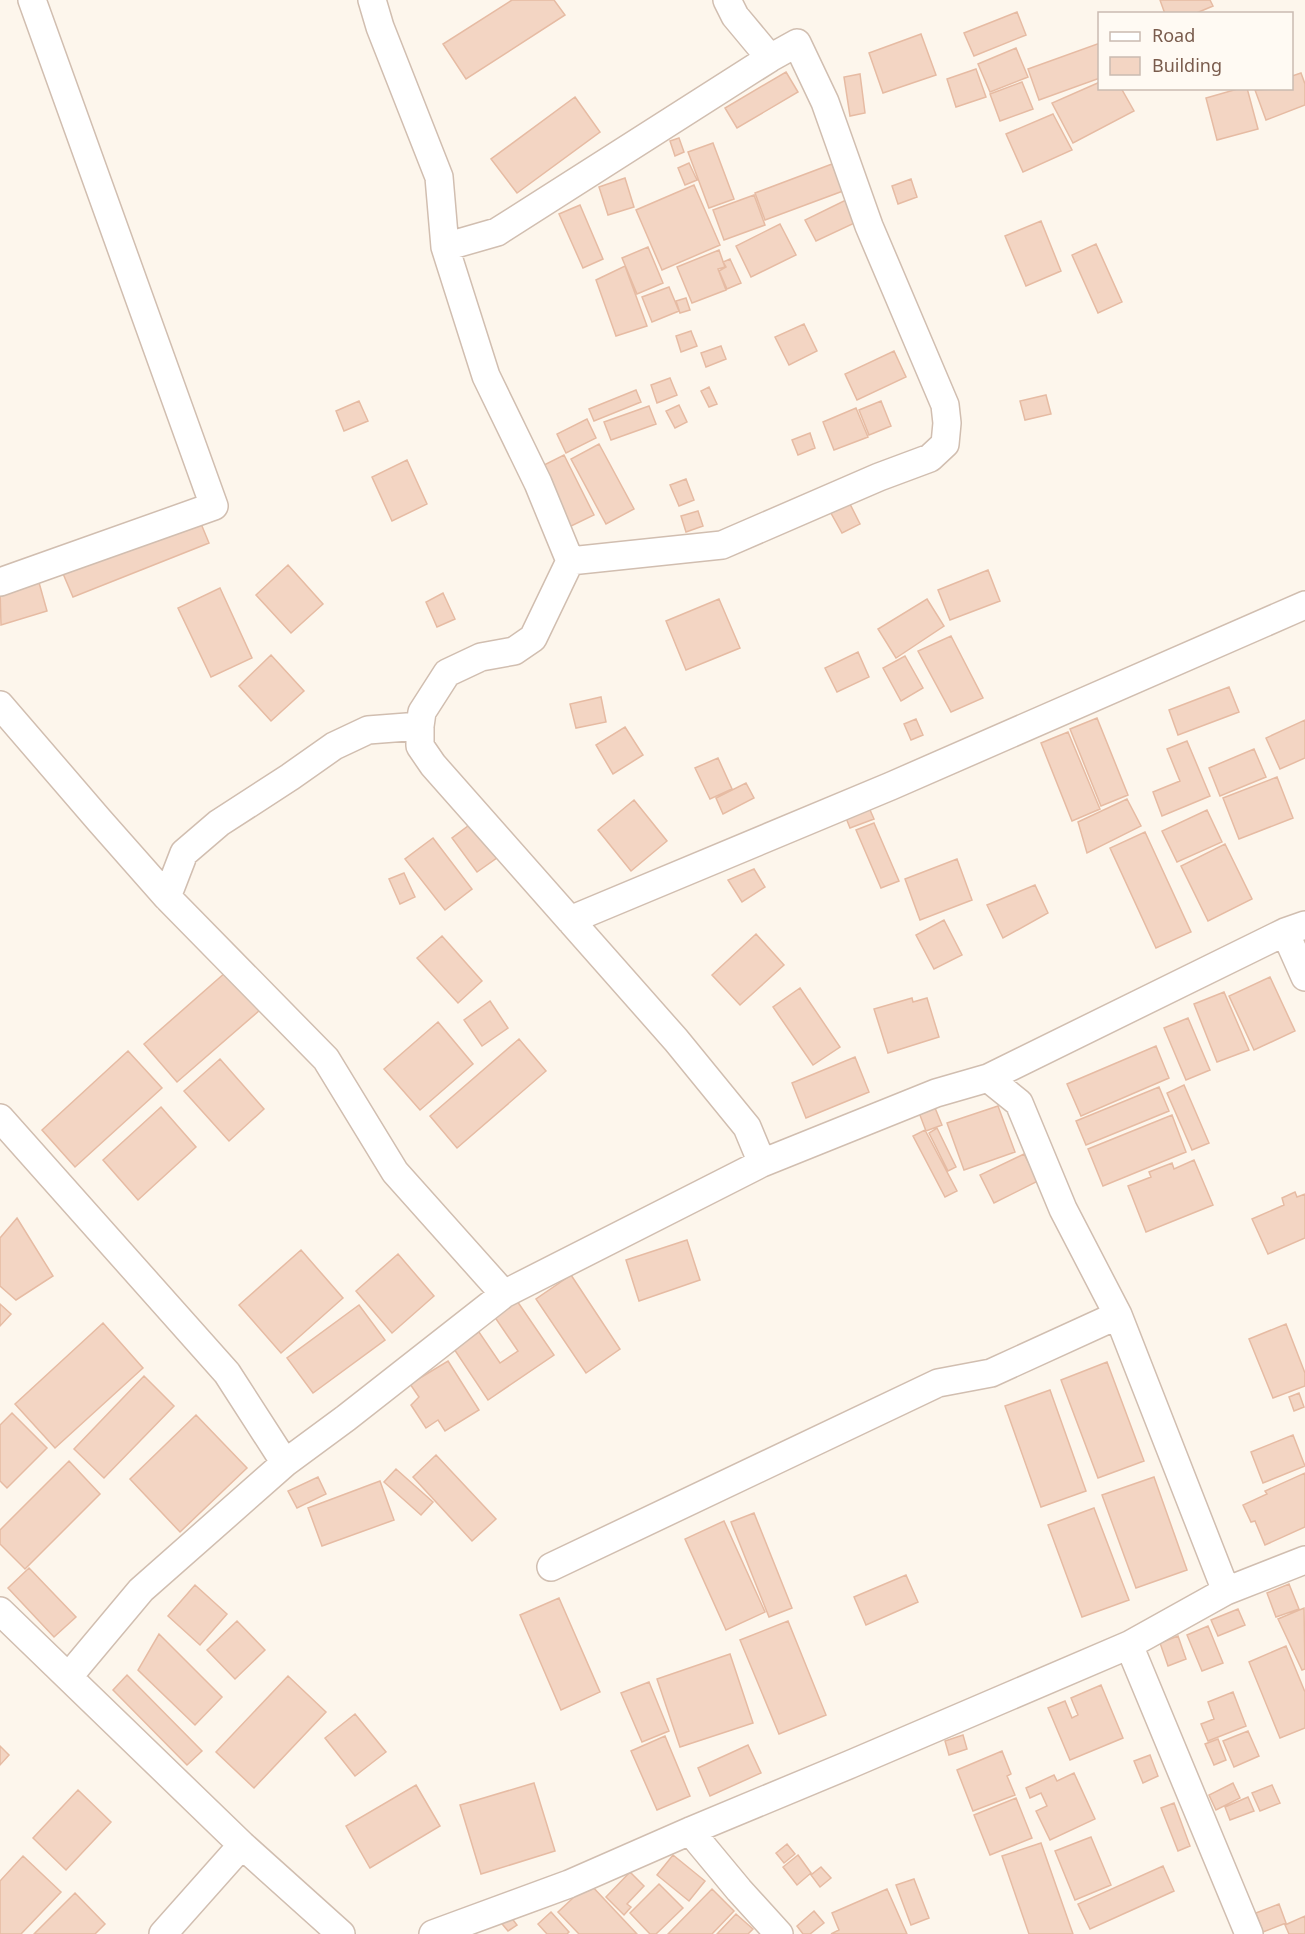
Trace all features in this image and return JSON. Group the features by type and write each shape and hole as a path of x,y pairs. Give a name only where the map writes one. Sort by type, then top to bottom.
{"street":[{"path":"0,582 214,506 32,0"},
{"path":"372,0 380,27 439,177 445,247 486,376 538,483 570,561 533,638 514,651 481,657 447,674 422,712 420,746 433,765 676,1040 747,1127 762,1162"},
{"path":"727,0 735,16 770,58"},
{"path":"445,247 496,232 797,42 825,102 869,226 945,405 947,423 945,444 930,458 879,477 722,545 570,561"},
{"path":"570,920 902,781 1305,605"},
{"path":"0,705 167,897 326,1059 395,1172 504,1294"},
{"path":"167,897 184,854 219,822 334,746 368,730 420,726"},
{"path":"69,1676 141,1590 285,1463 504,1294 762,1162 936,1093 988,1078 1295,928 1305,977"},
{"path":"988,1078 1019,1103 1063,1209 1118,1314 1226,1591"},
{"path":"0,1118 227,1373 285,1463"},
{"path":"551,1568 938,1383 991,1373 1118,1314"},
{"path":"434,1934 569,1884 1129,1645 1226,1591 1305,1560"},
{"path":"0,1611 242,1845 341,1934"},
{"path":"1129,1645 1249,1934"},
{"path":"690,1831 779,1934"},
{"path":"163,1934 242,1845"}],"building":[{"path":"512,0 554,0 565,15 466,79 443,44"},
{"path":"1160,0 1210,0 1213,6 1199,12 1164,12"},
{"path":"1017,12 1026,35 974,56 964,33"},
{"path":"921,34 936,75 883,93 869,53"},
{"path":"1098,44 1098,79 1039,100 1028,69"},
{"path":"1016,48 1028,77 990,92 978,64"},
{"path":"976,69 986,97 956,107 947,79"},
{"path":"786,72 798,92 737,128 725,108"},
{"path":"1301,73 1305,84 1305,105 1266,120 1255,90 1293,90 1293,76"},
{"path":"860,74 865,113 850,116 844,77"},
{"path":"1022,82 1033,109 1000,121 990,94"},
{"path":"1098,83 1098,90 1122,90 1134,111 1073,143 1052,103"},
{"path":"1234,90 1248,90 1258,129 1217,140 1206,98"},
{"path":"575,97 600,132 517,193 491,159"},
{"path":"1053,114 1072,150 1023,172 1006,134"},
{"path":"679,138 684,152 675,156 670,141"},
{"path":"713,143 734,199 709,208 688,152"},
{"path":"689,163 697,180 685,185 678,168"},
{"path":"832,164 843,191 765,220 755,193"},
{"path":"625,178 634,207 608,215 599,187"},
{"path":"911,179 917,197 898,204 892,186"},
{"path":"694,185 720,245 662,270 636,210"},
{"path":"754,195 765,225 724,240 713,210"},
{"path":"850,198 861,220 816,241 805,220"},
{"path":"580,205 603,259 583,268 559,214"},
{"path":"1041,221 1061,271 1026,286 1005,236"},
{"path":"780,224 796,255 751,277 736,246"},
{"path":"1096,244 1122,302 1098,313 1072,255"},
{"path":"648,247 663,283 637,294 622,258"},
{"path":"719,250 725,267 718,269 726,290 692,303 677,267"},
{"path":"730,259 741,283 727,289 719,271 726,267 723,262"},
{"path":"625,266 647,326 616,336 596,280"},
{"path":"669,287 679,311 652,322 642,297"},
{"path":"686,298 690,310 680,313 676,301"},
{"path":"804,324 817,351 789,365 775,337"},
{"path":"691,331 697,346 681,352 676,336"},
{"path":"721,346 726,359 706,367 701,353"},
{"path":"894,351 906,377 857,400 845,374"},
{"path":"670,378 677,395 657,403 651,385"},
{"path":"709,387 717,404 709,407 701,391"},
{"path":"636,390 641,402 594,421 589,409"},
{"path":"1046,395 1051,414 1025,420 1020,401"},
{"path":"359,401 368,421 344,431 336,411"},
{"path":"881,401 891,426 869,435 859,410"},
{"path":"679,405 687,422 675,428 666,411"},
{"path":"649,406 656,424 611,440 604,422"},
{"path":"856,408 868,437 834,450 823,422"},
{"path":"587,419 596,438 566,453 557,434"},
{"path":"810,433 815,448 798,455 792,440"},
{"path":"599,444 634,509 606,524 571,459"},
{"path":"564,455 594,515 567,528 538,468"},
{"path":"407,460 427,504 392,521 372,477"},
{"path":"686,479 694,500 679,506 670,485"},
{"path":"846,496 860,524 842,533 827,506"},
{"path":"698,511 703,526 686,532 681,516"},
{"path":"197,514 209,543 73,597 61,569"},
{"path":"288,565 323,604 291,633 256,595"},
{"path":"988,570 1000,601 950,620 938,590"},
{"path":"38,579 47,611 1,625 0,590"},
{"path":"220,588 252,658 211,677 178,608"},
{"path":"443,593 455,619 437,627 426,602"},
{"path":"719,599 740,648 686,670 666,621"},
{"path":"927,599 944,626 896,658 878,629"},
{"path":"951,636 983,698 951,712 918,651"},
{"path":"858,652 869,677 837,692 825,668"},
{"path":"271,655 304,691 271,721 239,686"},
{"path":"905,656 923,688 901,701 883,668"},
{"path":"1229,687 1239,712 1178,735 1169,710"},
{"path":"601,697 606,722 576,728 570,704"},
{"path":"1097,718 1128,795 1101,806 1070,729"},
{"path":"916,719 923,735 911,740 904,724"},
{"path":"1305,720 1305,758 1280,769 1266,738"},
{"path":"625,727 643,755 613,774 596,745"},
{"path":"1068,732 1100,809 1072,821 1041,743"},
{"path":"1187,741 1210,796 1162,816 1153,792 1180,781 1167,749"},
{"path":"1254,749 1266,777 1220,796 1209,768"},
{"path":"718,758 732,789 710,799 695,768"},
{"path":"1277,777 1293,818 1239,839 1223,798"},
{"path":"746,783 754,798 723,814 716,798"},
{"path":"1127,799 1141,826 1087,853 1078,822"},
{"path":"634,800 667,841 631,871 598,830"},
{"path":"867,803 874,819 850,828 844,813"},
{"path":"1207,810 1222,842 1177,862 1162,831"},
{"path":"476,820 501,855 477,872 452,838"},
{"path":"874,823 899,881 881,888 856,830"},
{"path":"1145,832 1191,932 1156,948 1110,848"},
{"path":"433,838 472,889 445,910 405,859"},
{"path":"1225,844 1252,899 1208,921 1181,866"},
{"path":"957,859 972,900 920,920 905,879"},
{"path":"754,869 765,887 742,902 728,880"},
{"path":"404,873 415,897 400,904 389,879"},
{"path":"1035,885 1048,913 1003,938 987,905"},
{"path":"944,920 962,955 934,969 916,935"},
{"path":"756,934 784,965 740,1005 712,975"},
{"path":"442,936 482,981 458,1003 417,958"},
{"path":"226,972 260,1010 177,1082 144,1044"},
{"path":"1270,977 1295,1031 1254,1050 1229,996"},
{"path":"800,988 840,1047 813,1065 773,1007"},
{"path":"1224,992 1249,1050 1217,1062 1194,1004"},
{"path":"912,998 913,1002 927,998 939,1037 888,1053 874,1009"},
{"path":"490,1001 508,1028 482,1046 464,1020"},
{"path":"1188,1018 1210,1070 1186,1080 1164,1028"},
{"path":"438,1022 473,1064 420,1110 384,1069"},
{"path":"519,1039 546,1071 457,1148 430,1116"},
{"path":"1156,1046 1169,1078 1081,1116 1067,1084"},
{"path":"128,1051 162,1088 75,1167 42,1130"},
{"path":"855,1057 869,1092 806,1118 792,1083"},
{"path":"220,1059 264,1109 229,1141 184,1091"},
{"path":"1184,1085 1209,1143 1192,1150 1167,1093"},
{"path":"1159,1087 1169,1111 1086,1145 1076,1121"},
{"path":"933,1103 942,1125 926,1131 918,1110"},
{"path":"998,1106 1015,1152 964,1170 947,1123"},
{"path":"161,1107 196,1147 138,1200 103,1160"},
{"path":"1172,1115 1186,1152 1103,1186 1088,1149"},
{"path":"937,1128 956,1167 948,1171 929,1133"},
{"path":"925,1130 957,1191 945,1197 913,1136"},
{"path":"1024,1154 1038,1181 994,1203 980,1175"},
{"path":"1194,1160 1213,1205 1146,1232 1128,1186 1151,1177 1149,1172 1172,1163 1174,1169"},
{"path":"1295,1192 1297,1197 1305,1194 1305,1238 1268,1254 1252,1219 1284,1205 1282,1198"},
{"path":"17,1218 53,1276 16,1300 0,1286 0,1238"},
{"path":"687,1240 700,1280 639,1301 626,1260"},
{"path":"301,1250 343,1298 281,1353 239,1305"},
{"path":"398,1254 434,1296 392,1333 356,1291"},
{"path":"571,1275 620,1349 586,1373 536,1299"},
{"path":"515,1298 554,1355 488,1400 454,1349 479,1332 500,1363 518,1351 492,1313"},
{"path":"0,1304 11,1314 0,1326"},
{"path":"359,1305 385,1340 313,1393 287,1358"},
{"path":"103,1323 143,1368 55,1448 15,1404"},
{"path":"1286,1324 1305,1373 1305,1386 1273,1398 1249,1339"},
{"path":"448,1361 479,1410 445,1431 438,1420 426,1428 411,1405 419,1397 410,1384"},
{"path":"1107,1362 1144,1461 1098,1478 1061,1380"},
{"path":"144,1376 174,1406 104,1478 74,1449"},
{"path":"1050,1390 1086,1491 1041,1507 1005,1406"},
{"path":"1299,1393 1304,1407 1294,1411 1289,1397"},
{"path":"12,1413 47,1448 7,1488 0,1481 0,1425"},
{"path":"196,1415 247,1468 180,1532 130,1479"},
{"path":"1293,1435 1305,1466 1263,1483 1251,1452"},
{"path":"436,1455 496,1519 472,1541 413,1477"},
{"path":"69,1461 100,1494 25,1569 0,1544 0,1530"},
{"path":"396,1469 433,1502 421,1515 384,1482"},
{"path":"1305,1473 1305,1527 1265,1545 1255,1521 1251,1522 1243,1505 1267,1494 1265,1491"},
{"path":"318,1477 326,1494 297,1508 288,1491"},
{"path":"1154,1477 1187,1570 1136,1588 1102,1495"},
{"path":"380,1481 394,1520 322,1546 308,1508"},
{"path":"1094,1508 1129,1600 1082,1617 1048,1525"},
{"path":"754,1513 792,1608 769,1617 731,1522"},
{"path":"724,1521 765,1612 726,1630 685,1539"},
{"path":"29,1568 76,1617 54,1637 8,1588"},
{"path":"906,1575 918,1602 866,1625 854,1597"},
{"path":"1289,1584 1299,1609 1276,1617 1267,1593"},
{"path":"195,1585 227,1614 200,1645 168,1616"},
{"path":"559,1598 600,1692 561,1710 520,1615"},
{"path":"1304,1608 1305,1669 1302,1670 1278,1619"},
{"path":"1238,1609 1245,1625 1218,1636 1211,1620"},
{"path":"237,1621 265,1650 235,1679 207,1650"},
{"path":"788,1621 826,1715 779,1734 740,1640"},
{"path":"1208,1626 1223,1663 1202,1671 1187,1635"},
{"path":"159,1634 222,1697 195,1725 138,1670"},
{"path":"1178,1636 1186,1659 1168,1666 1160,1643"},
{"path":"1286,1646 1305,1692 1305,1728 1280,1738 1249,1662"},
{"path":"730,1654 753,1723 680,1747 657,1679"},
{"path":"127,1675 202,1751 187,1765 113,1690"},
{"path":"288,1676 326,1712 254,1788 216,1752"},
{"path":"649,1682 669,1731 642,1742 621,1693"},
{"path":"1101,1685 1123,1738 1070,1760 1048,1708 1065,1701 1072,1718 1078,1715 1071,1698"},
{"path":"1233,1692 1246,1726 1208,1741 1201,1724 1214,1719 1208,1702"},
{"path":"355,1714 386,1752 355,1776 325,1738"},
{"path":"1248,1731 1259,1756 1234,1767 1223,1741"},
{"path":"963,1735 967,1749 949,1755 945,1741"},
{"path":"665,1736 690,1796 657,1810 631,1751"},
{"path":"1218,1739 1226,1760 1214,1765 1205,1744"},
{"path":"748,1745 761,1773 710,1796 698,1768"},
{"path":"0,1746 9,1755 0,1765"},
{"path":"1002,1751 1011,1774 1007,1776 1015,1795 973,1811 957,1770"},
{"path":"1150,1755 1158,1776 1143,1783 1134,1761"},
{"path":"1074,1773 1095,1819 1050,1840 1036,1811 1047,1806 1041,1793 1030,1798 1026,1788 1054,1775 1057,1781"},
{"path":"534,1783 555,1851 481,1874 460,1805"},
{"path":"1233,1783 1240,1798 1216,1810 1209,1795"},
{"path":"416,1785 440,1826 370,1868 346,1826"},
{"path":"1272,1785 1280,1803 1260,1811 1252,1793"},
{"path":"78,1790 111,1822 66,1870 33,1838"},
{"path":"1248,1797 1254,1811 1230,1820 1225,1807"},
{"path":"1016,1798 1032,1838 990,1855 974,1815"},
{"path":"1174,1803 1190,1846 1178,1851 1161,1808"},
{"path":"1091,1837 1111,1885 1075,1900 1055,1851"},
{"path":"1041,1843 1073,1934 1029,1934 1002,1856"},
{"path":"787,1844 795,1854 784,1863 776,1853"},
{"path":"673,1855 705,1881 689,1901 657,1875"},
{"path":"798,1855 811,1873 797,1885 783,1867"},
{"path":"23,1856 61,1892 21,1934 0,1934 0,1881"},
{"path":"1163,1866 1174,1891 1090,1929 1078,1904"},
{"path":"821,1867 831,1878 820,1887 811,1875"},
{"path":"630,1872 644,1886 627,1904 631,1907 624,1915 606,1897"},
{"path":"914,1879 929,1918 911,1925 896,1885"},
{"path":"589,1883 637,1934 579,1934 558,1912"},
{"path":"659,1884 683,1908 656,1934 650,1934 630,1913"},
{"path":"712,1889 734,1911 712,1934 668,1934"},
{"path":"887,1889 907,1934 831,1934 839,1930 832,1913"},
{"path":"75,1893 105,1924 95,1934 34,1934"},
{"path":"1279,1904 1286,1923 1263,1932 1256,1913"},
{"path":"814,1911 824,1923 810,1934 803,1934 797,1926"},
{"path":"507,1912 517,1925 508,1931 498,1919"},
{"path":"551,1912 569,1932 567,1934 547,1934 538,1924"},
{"path":"736,1914 753,1929 748,1934 717,1934"},
{"path":"1305,1916 1305,1934 1289,1934 1285,1925"}]}
